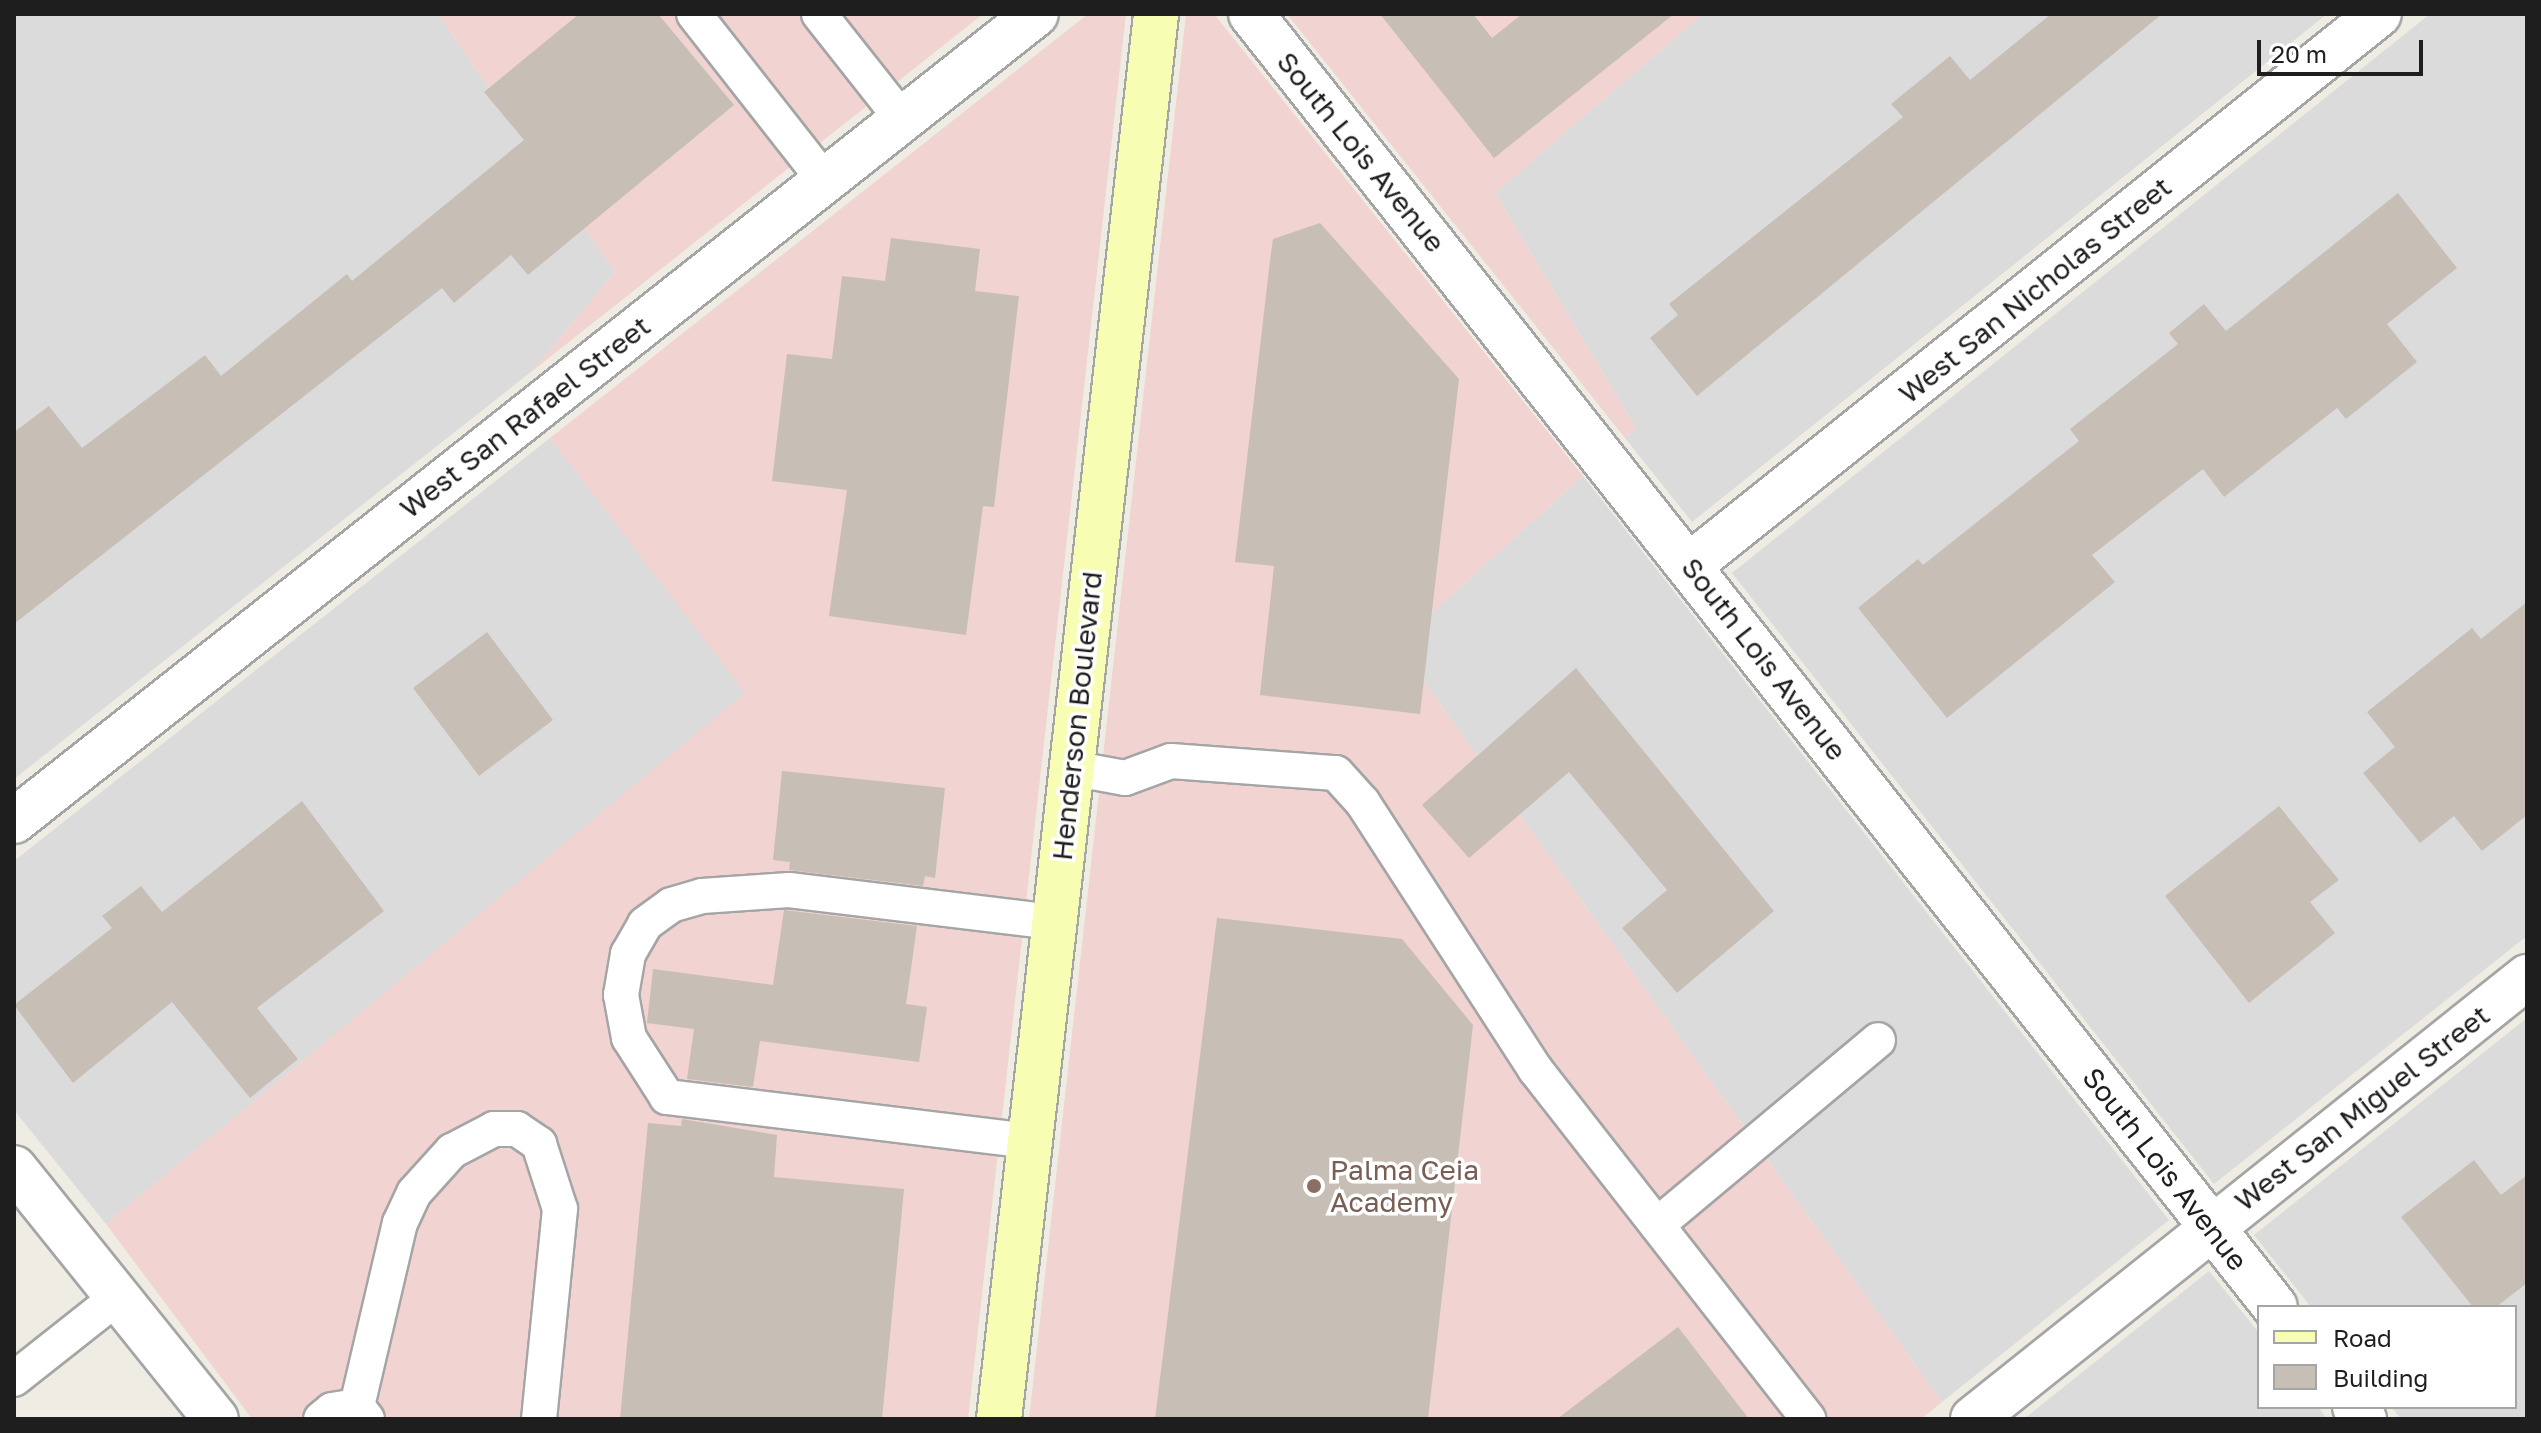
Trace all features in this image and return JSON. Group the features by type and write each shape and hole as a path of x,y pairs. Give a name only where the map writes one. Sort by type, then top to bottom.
{"main road":[{"name":"Henderson Boulevard","path":"999,1419 1156,14"}],"street":[{"name":"West San Rafael Street","path":"14,821 1036,14"},
{"name":"South Lois Avenue","path":"1251,14 2273,1305"},
{"name":"West San Nicholas Street","path":"1690,565 2379,14"},
{"name":"West San Miguel Street","path":"1973,1419 2527,977"},
{"path":"14,1168 216,1419"}],"lane":[{"path":"694,14 825,181"},
{"path":"819,14 902,119"},
{"path":"1071,768 1125,778 1171,761 1336,773 1363,803 1535,1069 1808,1419"},
{"path":"1030,1141 667,1097 629,1038 621,995 628,954 645,924 671,905 702,896 789,890 1054,922"},
{"path":"1657,1225 1878,1040"},
{"path":"321,1419 332,1410 362,1412 400,1223 414,1193 452,1151 494,1129 517,1129 539,1144 551,1170 560,1209 539,1419"},
{"path":"14,1379 118,1297"}],"shaded area":[{"path":"14,14 438,14 615,272 531,372 14,779"},
{"path":"438,14 983,14 531,372 615,272"},
{"path":"1088,14 1126,14 968,1419 252,1419 106,1224 745,693 550,438"},
{"path":"1186,14 1214,14 1583,476 1397,644 1942,1402 1921,1419 1029,1419"},
{"path":"1287,14 1703,14 1495,193 1636,428 1625,438"},
{"path":"1703,14 2327,14 1692,522 1625,438 1636,428 1495,193"},
{"path":"2430,14 2527,14 2527,936 2214,1184 1732,573"},
{"path":"550,438 746,693 106,1224 14,1110 14,861"},
{"path":"1583,476 2169,1220 1942,1402 1397,644"},
{"path":"2527,1018 2527,1419 2401,1419 2393,1409 2517,1409 2517,1305 2309,1305 2254,1235"},
{"path":"2209,1271 2257,1331 2257,1409 2320,1409 2327,1419 2024,1419"}],"building":[{"path":"579,14 658,14 734,105 528,275 511,255 454,303 442,288 14,624 14,432 49,406 82,448 205,355 221,376 347,274 352,281 524,140 484,92"},
{"path":"1380,14 1473,14 1492,38 1522,14 1674,14 1494,158"},
{"path":"2051,14 2162,14 1697,396 1650,338 1678,315 1669,304 1903,117 1891,104 1950,56 1970,80"},
{"path":"2398,193 2457,268 2387,324 2417,362 2346,419 2337,408 2224,497 2203,469 2092,555 2115,582 1947,718 1858,608 1918,559 1923,565 2079,441 2070,429 2178,344 2169,333 2204,304 2226,331"},
{"path":"1320,223 1459,379 1420,714 1260,695 1274,566 1235,562 1270,261 1273,239"},
{"path":"891,238 980,249 975,291 1019,296 994,507 983,506 966,635 829,616 847,490 772,481 787,354 832,359 842,276 885,281"},
{"path":"2527,602 2527,815 2482,851 2454,816 2420,843 2363,773 2395,747 2367,712 2472,628 2481,639"},
{"path":"487,632 553,720 479,776 413,688"},
{"path":"1576,668 1774,911 1677,993 1622,928 1667,890 1569,772 1469,858 1422,805"},
{"path":"782,771 945,788 935,878 925,876 923,886 789,870 790,862 773,860"},
{"path":"302,801 384,911 257,1008 298,1059 250,1098 172,1002 73,1083 14,1005 112,928 102,916 141,886 162,912"},
{"path":"2279,806 2339,880 2310,902 2335,933 2249,1003 2165,896"},
{"path":"784,910 917,926 906,1004 927,1007 919,1062 760,1041 753,1087 687,1079 694,1029 647,1023 653,969 773,985"},
{"path":"1217,918 1402,939 1473,1025 1428,1419 1155,1419"},
{"path":"682,1119 777,1135 774,1177 904,1189 882,1419 620,1419 648,1123 681,1126"},
{"path":"2474,1160 2501,1195 2527,1175 2527,1283 2499,1305 2471,1305 2401,1217"},
{"path":"1678,1327 1749,1419 1557,1419"}],"place":[{"name":"Palma Ceia Academy","path":"1314,1186"}]}
